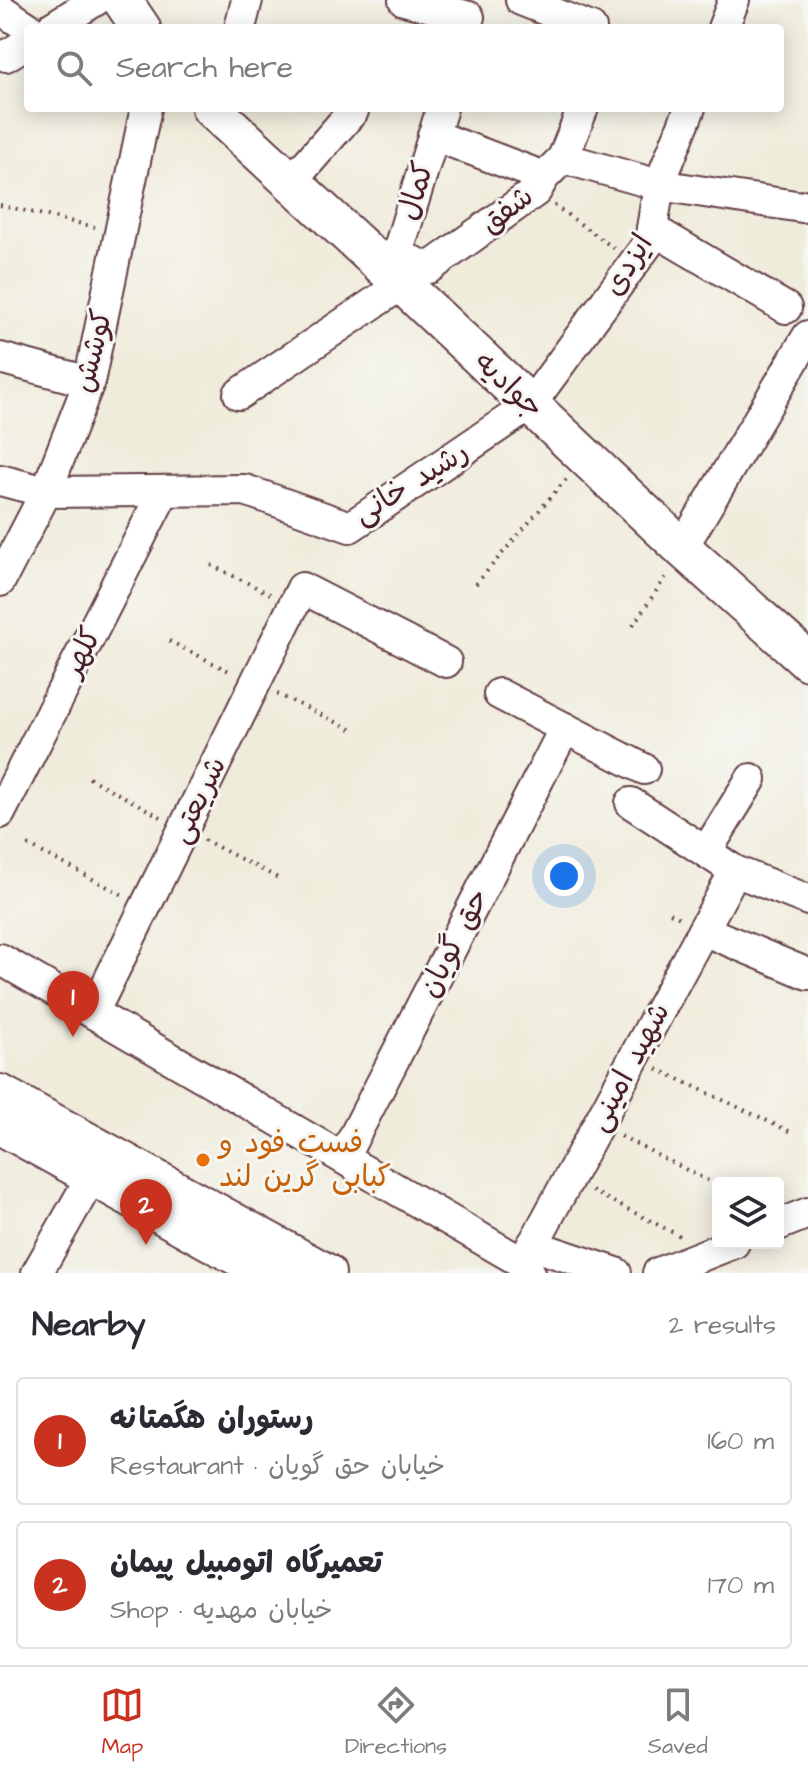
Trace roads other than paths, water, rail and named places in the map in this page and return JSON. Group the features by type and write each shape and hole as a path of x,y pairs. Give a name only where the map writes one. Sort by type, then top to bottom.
{"main road":[{"path":"122,0 138,24"},
{"name":"جوادیه","path":"217,112 291,182 396,271 530,405 808,661"},
{"path":"0,1094 326,1273"},
{"path":"0,1125 268,1273"}],"street":[{"path":"57,24 96,0"},
{"path":"241,24 247,0"},
{"path":"404,0 470,15"},
{"path":"521,0 581,24"},
{"path":"725,24 734,0"},
{"path":"0,9 24,25"},
{"name":"کوشش","path":"1,579 46,492 89,382 145,112"},
{"path":"291,182 352,112"},
{"path":"548,176 581,112"},
{"name":"ایزدی","path":"530,405 650,241 659,185 688,112"},
{"path":"438,122 548,176 659,185 802,207 808,205"},
{"name":"کمال","path":"396,271 438,122"},
{"name":"شفق","path":"396,271 429,268 548,176"},
{"path":"652,229 786,308"},
{"path":"239,394 396,271"},
{"path":"683,549 808,336"},
{"path":"0,358 89,382"},
{"name":"رشید خانی","path":"0,480 46,492 245,490 350,527 530,405"},
{"name":"کلهر","path":"0,813 164,491"},
{"name":"شریعتی","path":"93,1013 298,597 446,662"},
{"path":"499,694 644,769"},
{"name":"حق گویان","path":"343,1158 565,728"},
{"path":"706,852 751,779"},
{"path":"631,803 735,871 808,900"},
{"name":"شهید امینی","path":"528,1260 568,1179 735,871"},
{"path":"703,930 808,974"},
{"path":"0,959 343,1158 528,1260 616,1273"},
{"path":"37,1273 92,1176"},
{"path":"784,1223 808,1213"},
{"path":"658,1273 717,1249"}],"place":[{"name":"رستوران هگمتانه","path":"73,1037"},
{"name":"فست فود و کبابی گرين لند","path":"203,1160"},
{"name":"تعمیرگاه اتومبیل پیمان","path":"146,1245"}]}
